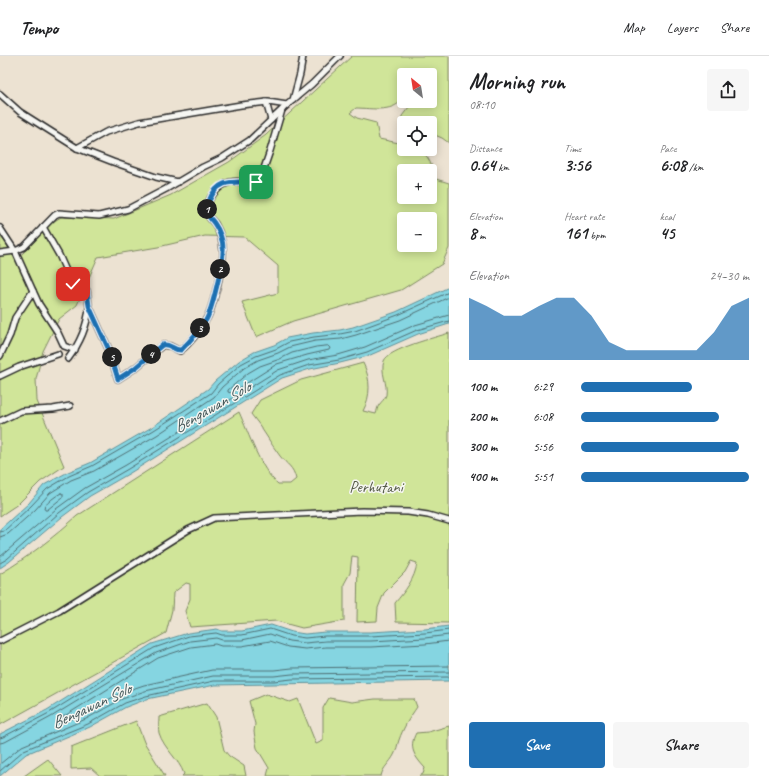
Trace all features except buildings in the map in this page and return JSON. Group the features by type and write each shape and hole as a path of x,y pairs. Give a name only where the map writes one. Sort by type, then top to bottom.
{"street":[{"path":"293,100 303,56"},
{"path":"0,254 15,251 25,246 55,215 60,213 100,216 122,211 140,203 236,150 250,140 312,84 340,56"},
{"path":"0,94 20,112 77,148 156,177 178,182"},
{"path":"77,148 106,132 139,122 185,116 213,109 266,102 287,105"},
{"path":"266,102 271,120"},
{"path":"89,306 109,350 118,379 135,368 162,345 167,345 181,350 194,336 208,316 222,259 222,240 207,214 210,198 220,186 228,182 239,181 254,183 260,180 282,110"},
{"path":"43,227 59,254 71,282 87,291 89,306 86,328 80,341 68,359"},
{"path":"0,228 15,251 39,304 64,346 74,350"},
{"path":"0,356 10,335 15,318 33,291"},
{"path":"0,376 19,367 58,354"},
{"path":"0,421 21,411 53,409 70,406"},
{"path":"0,641 59,611 182,533 203,521 214,518 283,514 408,512 428,515 449,521"}],"green space":[{"path":"352,56 449,56 449,143 437,136 437,116 402,116 408,108 437,108 437,68 397,68 397,104 383,109 356,108 350,113 357,118 376,123 379,139 397,143 397,156 426,156 429,160 431,164 397,164 397,204 437,204 437,179 449,183 449,248 442,264 401,290 293,321 256,337 242,302 278,293 278,266 244,237 205,236 158,247 98,257 77,305 59,319 43,351 36,379 37,401 64,466 40,482 18,504 0,516 0,236 13,256 22,254 51,223 61,217 114,219 171,195 229,162 266,135"},
{"name":"Perhutani","path":"449,333 449,623 396,622 395,603 409,584 416,569 417,563 411,561 405,572 384,593 378,608 377,621 357,622 358,557 352,556 350,573 344,584 344,621 302,628 276,621 190,627 185,611 190,599 190,584 186,583 173,593 172,610 166,633 0,725 0,574 40,547 77,516 239,412 260,460 266,470 278,484 290,484 296,479 293,471 280,456 251,414 260,400 301,380 363,363 368,375 369,393 363,411 376,414 378,406 386,395 383,365 387,357 403,348"},
{"path":"266,694 290,702 298,699 316,744 323,741 323,708 329,698 352,702 375,699 414,699 417,707 403,731 395,753 383,770 381,776 267,776 269,768 257,748 254,732 255,724 249,701"},
{"path":"207,703 216,717 224,750 229,756 244,766 246,776 182,776 184,774 182,769 161,739 159,731 159,717"},
{"path":"136,721 144,742 165,776 100,776 91,768 71,769 71,747"},
{"path":"449,726 449,776 419,776 423,774 425,768 418,760 414,752 413,743 416,733 428,732"},
{"path":"48,759 62,776 24,776"}],"water":[{"name":"Bengawan Solo","path":"449,287 449,324 418,334 368,356 310,369 282,378 130,473 90,496 0,568 0,529 29,503 44,485 68,472 90,463 152,427 208,389 215,381 239,361 254,352 274,345 287,338 353,327 396,312"},
{"name":"Bengawan Solo","path":"271,625 292,632 305,634 425,629 449,626 449,681 215,685 147,699 126,707 90,727 26,754 0,776 0,734 47,710 152,644 188,633 217,629 222,631 242,631"}],"route":[{"path":"73,284 84,288 87,291 89,306 109,350 118,379 135,368 162,345 170,346 180,351 194,336 208,316 222,259 222,240 218,230 207,214 210,198 220,186 228,182 256,182"}]}
